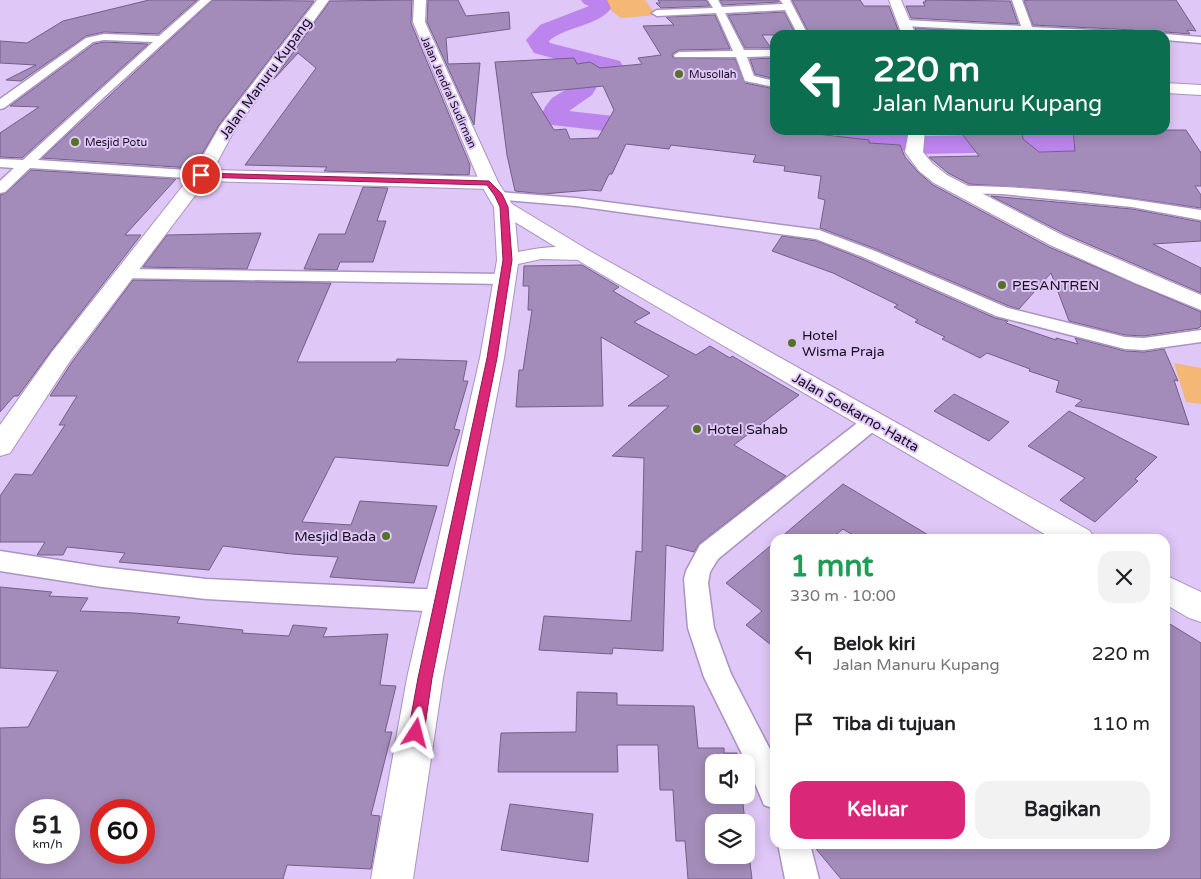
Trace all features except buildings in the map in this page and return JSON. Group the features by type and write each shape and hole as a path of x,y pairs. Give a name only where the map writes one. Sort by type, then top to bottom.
{"main road":[{"name":"Jalan Manuru Kupang","path":"0,446 61,357 201,175 226,130 323,0"},
{"name":"Jalan Jendral Sudirman","path":"420,0 419,22 497,195"},
{"path":"895,0 906,29"},
{"path":"1170,88 1201,90"},
{"path":"916,138 922,164 960,190 1032,229 1201,303"},
{"path":"201,175 497,195 581,254"},
{"path":"392,879 425,678 443,601 492,358 506,270 497,195"},
{"path":"506,270 541,253 581,254"},
{"name":"Jalan Soekarno-Hatta","path":"581,254 1069,534"},
{"path":"1170,591 1201,608"}],"street":[{"path":"0,189 161,39 206,0"},
{"path":"1018,0 1027,28"},
{"path":"657,13 716,5 787,4 800,30"},
{"path":"716,5 729,26 750,80 770,83"},
{"path":"906,29 1027,28 1057,30"},
{"path":"0,105 90,40 104,37 161,39"},
{"path":"1170,37 1201,40"},
{"path":"679,54 770,53"},
{"path":"0,163 77,166 201,175"},
{"path":"960,190 1002,190 1132,203 1201,215"},
{"path":"497,195 576,202 819,235 869,254 964,297 1002,312 1044,324 1124,343 1144,344 1201,336"},
{"path":"124,274 506,270"},
{"path":"770,781 733,710 711,662 698,620 695,587 698,572 709,552 872,422"},
{"path":"0,561 102,577 206,589 443,601"},
{"path":"795,849 802,879"}],"shaded area":[{"path":"597,0 645,0 656,15 621,18"},
{"path":"1174,363 1201,368 1201,404 1186,402"}],"waterway":[{"path":"591,0 599,3 601,8 548,30 537,40 542,48 611,66 604,73 589,80 583,90 562,103 555,112 554,118 666,130 728,122 770,120"},
{"path":"870,135 919,145 1071,142 1184,155 1201,160"}],"place":[{"name":"Musollah","path":"679,74"},
{"name":"Mesjid Potu","path":"75,142"},
{"name":"PESANTREN","path":"1002,285"},
{"name":"Hotel Wisma Praja","path":"792,343"},
{"name":"Hotel Sahab","path":"697,429"},
{"name":"Mesjid Bada","path":"386,536"}],"route":[{"path":"201,175 489,183 499,196 504,207 508,260 492,358 443,601 425,678 416,733"}]}
